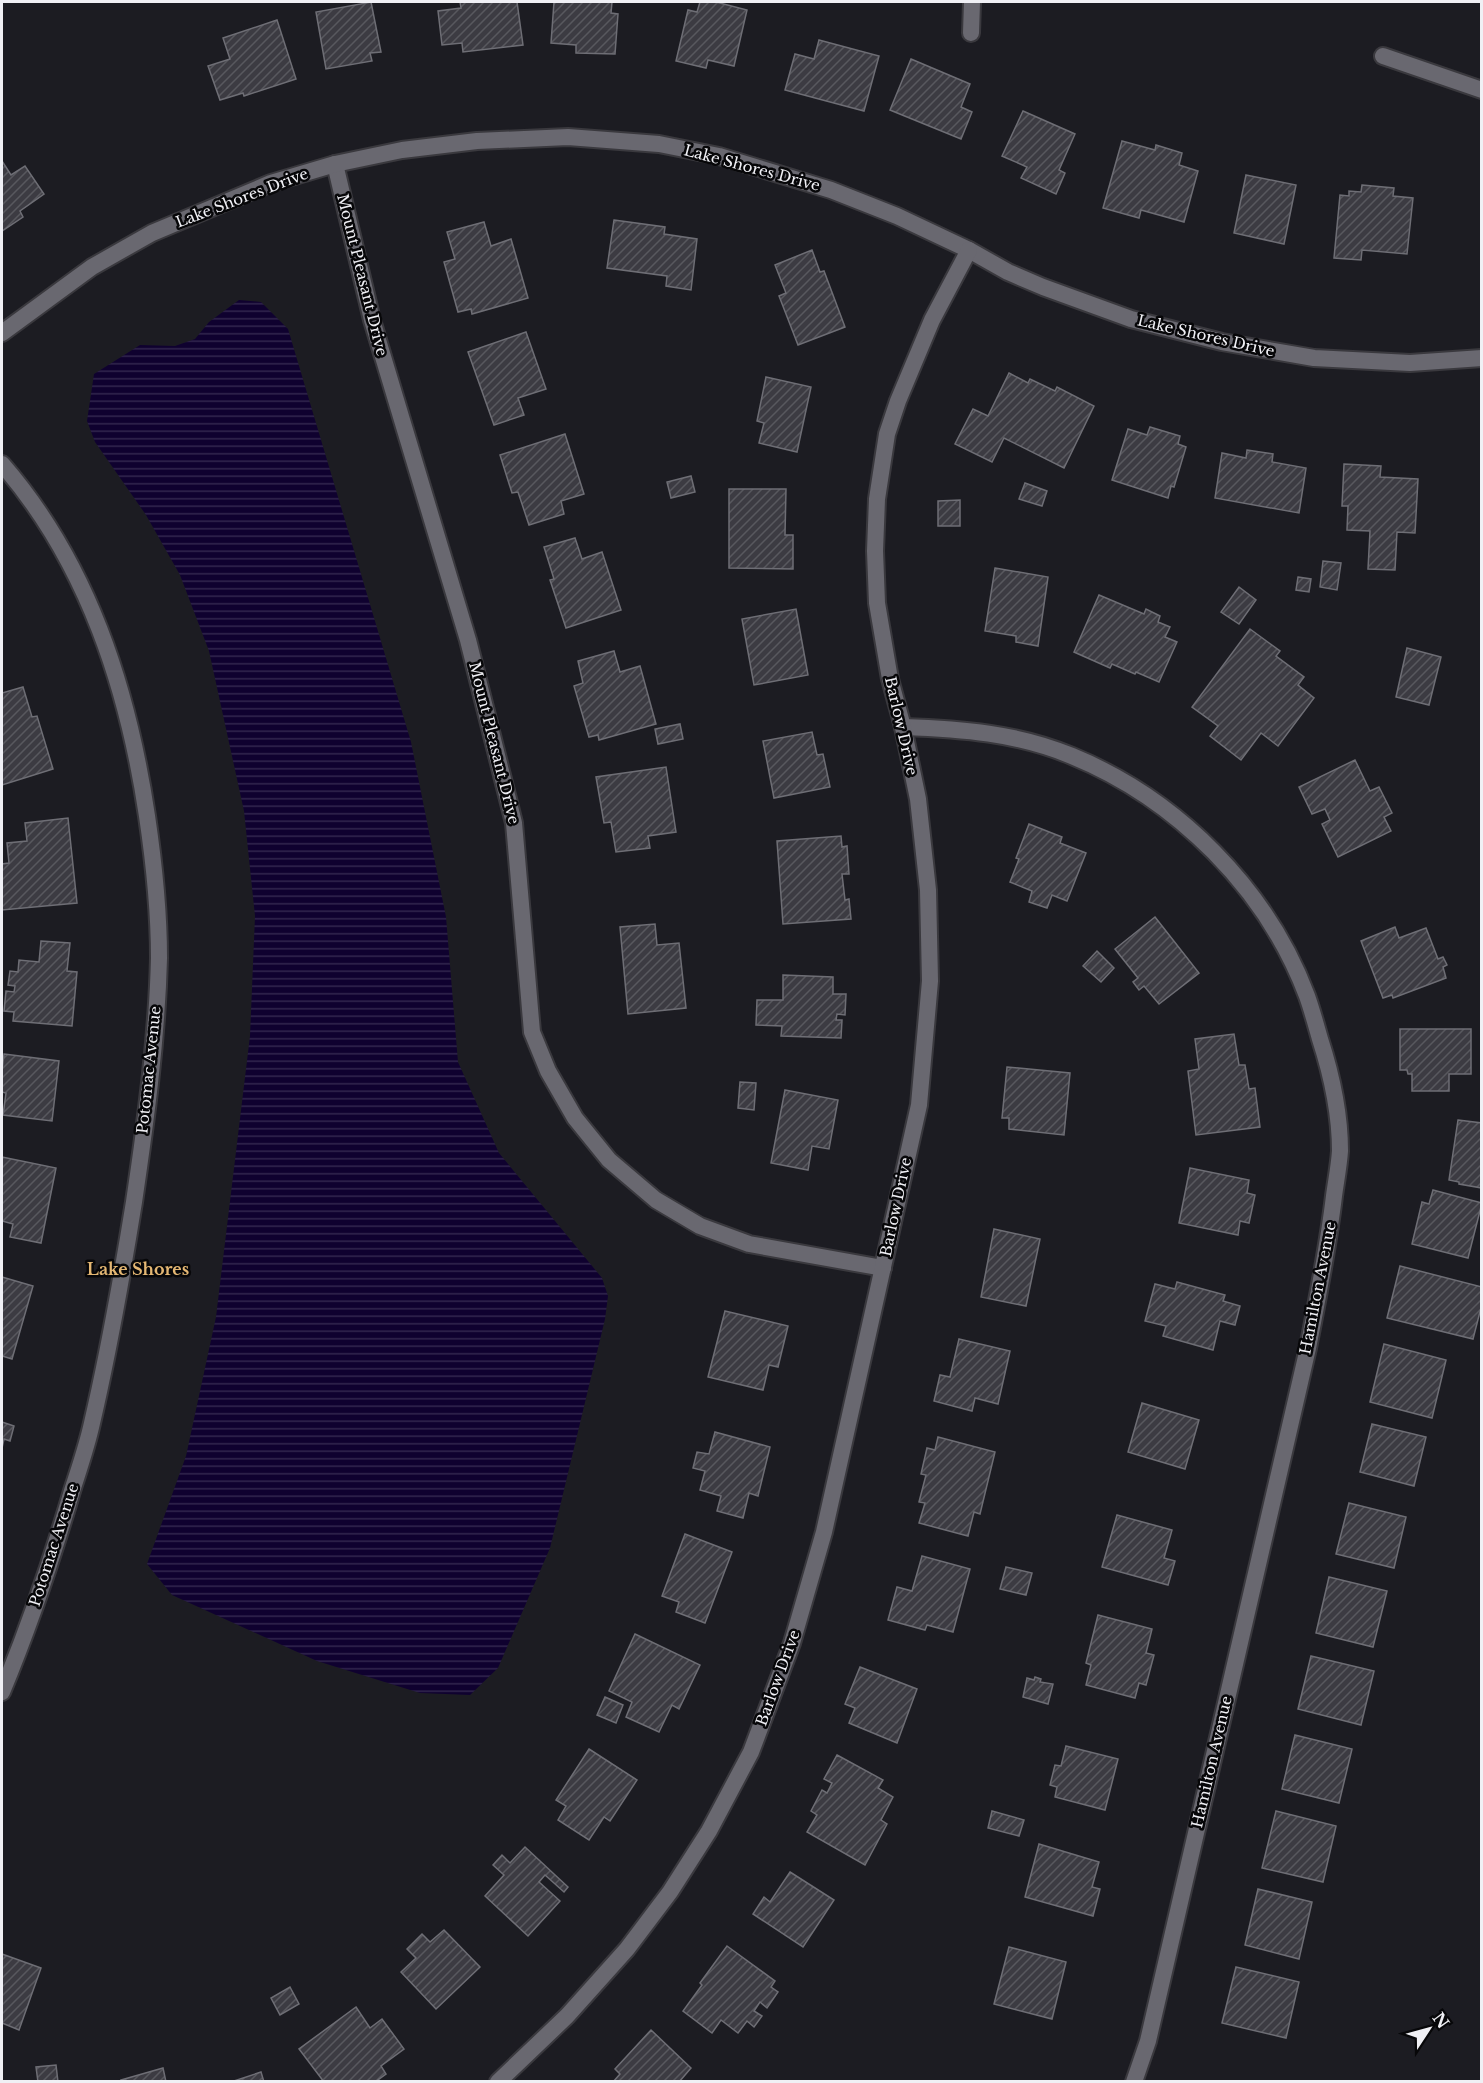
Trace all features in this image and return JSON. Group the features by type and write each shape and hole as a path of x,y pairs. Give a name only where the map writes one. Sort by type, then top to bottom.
{"street":[{"path":"971,33 972,2"},
{"path":"1383,56 1482,90"},
{"name":"Lake Shores Drive","path":"2,333 92,267 152,233 272,183 335,164 402,150 477,141 568,137 659,144 719,156 831,190 897,216 969,250 1008,272 1054,291 1131,319 1222,342 1314,358 1410,363 1482,358"},
{"name":"Mount Pleasant Drive","path":"335,164 372,320 468,640 514,823 532,1032 548,1071 575,1118 609,1160 656,1200 700,1226 748,1244 883,1268"},
{"name":"Barlow Drive","path":"498,2082 567,2016 627,1949 670,1892 709,1831 751,1752 792,1643 824,1532 918,1106 930,981 927,878 918,799 903,727 890,680 877,603 875,550 877,499 888,434 898,401 932,320 969,250"},
{"name":"Potomac Avenue","path":"2,464 18,483 64,552 96,615 120,686 141,774 154,864 159,955 155,1046 118,1304 91,1427 55,1548 2,1692"},
{"name":"Hamilton Avenue","path":"903,727 971,730 1017,738 1072,756 1124,781 1173,815 1217,855 1255,901 1286,951 1307,995 1329,1066 1340,1151 1328,1250 1156,2007 1148,2041 1134,2082"}],"shaded area":[{"path":"239,300 261,302 288,329 411,742 446,917 458,1062 499,1153 602,1278 608,1296 605,1319 550,1548 498,1668 470,1695 420,1693 317,1661 172,1595 147,1564 186,1456 216,1317 250,1036 255,916 244,811 209,651 180,575 146,515 95,442 87,421 94,374 140,345 175,346 195,339 209,322"}],"building":[{"path":"371,2 381,52 370,53 372,61 326,69 316,12"},
{"path":"460,2 517,2 523,45 463,52 462,43 442,45 438,11 461,8"},
{"path":"554,2 612,2 611,13 618,14 615,54 576,53 576,45 551,43"},
{"path":"700,2 716,2 747,10 734,66 708,60 706,68 676,61 688,10 697,12"},
{"path":"277,20 296,79 244,96 243,93 220,100 208,66 230,59 223,38"},
{"path":"819,40 879,56 864,111 785,90 795,54 814,59"},
{"path":"911,59 970,84 961,107 972,112 961,139 890,110"},
{"path":"1023,111 1075,134 1059,170 1065,173 1056,194 1021,178 1027,167 1002,156"},
{"path":"1122,141 1155,150 1156,145 1182,153 1179,165 1198,171 1184,222 1141,210 1139,218 1103,208"},
{"path":"2,161 11,175 25,166 44,194 20,211 23,217 2,231"},
{"path":"1246,175 1296,185 1284,244 1234,233"},
{"path":"1362,185 1394,188 1393,196 1413,198 1407,254 1362,250 1361,260 1334,258 1340,195 1349,196 1349,191 1361,192"},
{"path":"614,220 665,227 664,234 697,239 691,290 666,286 667,276 607,268"},
{"path":"484,222 491,246 511,239 528,298 472,314 471,309 458,312 444,262 455,259 447,232"},
{"path":"812,250 820,272 824,271 845,327 798,345 779,296 786,293 775,265"},
{"path":"526,332 546,389 518,398 524,415 494,425 468,352"},
{"path":"1009,373 1028,383 1030,379 1055,391 1057,387 1094,406 1064,468 1004,438 992,462 955,444 973,409 988,416"},
{"path":"766,377 811,387 797,452 759,443 764,423 757,421"},
{"path":"1150,427 1180,436 1178,444 1186,447 1174,487 1171,486 1168,498 1112,480 1128,429 1147,435"},
{"path":"565,434 584,494 561,501 564,514 529,525 518,492 512,493 500,455"},
{"path":"1247,450 1273,454 1272,462 1306,468 1299,513 1215,498 1222,453 1246,458"},
{"path":"1344,464 1381,466 1380,477 1418,479 1415,533 1397,532 1395,570 1368,569 1370,531 1347,530 1348,506 1342,506"},
{"path":"691,476 695,492 671,498 667,482"},
{"path":"1025,483 1047,491 1042,506 1019,499"},
{"path":"729,489 786,489 785,535 793,535 793,569 729,568"},
{"path":"960,500 960,526 938,526 938,501"},
{"path":"575,538 582,559 602,552 621,610 566,628 550,580 554,579 544,547"},
{"path":"1323,561 1341,563 1337,590 1320,587"},
{"path":"995,568 1048,577 1038,646 1016,642 1016,636 985,631"},
{"path":"1298,577 1311,579 1309,592 1296,590"},
{"path":"1239,587 1256,600 1239,624 1221,612"},
{"path":"1099,595 1144,614 1146,609 1160,616 1158,622 1170,627 1165,637 1177,642 1159,682 1112,664 1110,668 1074,652"},
{"path":"796,609 808,675 754,685 742,619"},
{"path":"1250,629 1280,651 1276,656 1304,677 1298,685 1314,698 1278,746 1261,733 1241,760 1210,736 1218,726 1192,707"},
{"path":"1407,648 1441,657 1429,705 1396,697"},
{"path":"614,651 620,672 640,666 656,724 599,740 598,735 589,737 574,686 583,683 578,661"},
{"path":"23,687 32,717 37,716 53,769 2,785 2,693"},
{"path":"680,724 683,739 658,744 655,729"},
{"path":"812,732 817,755 823,754 830,787 774,798 763,741"},
{"path":"1355,760 1370,791 1379,787 1392,813 1384,817 1391,831 1338,857 1322,824 1330,820 1325,809 1312,814 1299,787"},
{"path":"666,767 676,832 648,836 650,848 616,852 611,822 604,823 596,777"},
{"path":"68,818 77,903 2,910 2,864 9,863 7,843 27,841 25,823"},
{"path":"1029,824 1062,837 1060,843 1086,853 1067,901 1052,895 1047,908 1029,902 1032,891 1010,882"},
{"path":"841,836 842,847 847,846 849,874 842,874 845,900 849,899 851,919 783,924 777,841"},
{"path":"1155,917 1199,973 1159,1004 1144,986 1139,990 1133,982 1138,978 1115,949"},
{"path":"655,924 657,945 679,943 686,1008 628,1014 620,927"},
{"path":"1395,927 1399,938 1426,928 1438,959 1443,957 1447,965 1443,967 1446,978 1393,998 1392,995 1383,998 1361,941"},
{"path":"41,941 70,943 67,971 77,972 72,1026 13,1021 14,1012 4,1011 6,991 14,992 15,986 8,985 10,971 18,972 19,960 39,962"},
{"path":"1097,951 1114,968 1101,982 1083,966"},
{"path":"783,975 833,977 833,994 846,994 845,1015 837,1014 836,1020 842,1020 841,1038 781,1036 782,1026 756,1025 757,1000 783,1000"},
{"path":"1400,1029 1471,1029 1471,1074 1449,1074 1449,1091 1412,1091 1412,1074 1408,1074 1407,1070 1400,1070"},
{"path":"1234,1034 1239,1065 1245,1065 1249,1089 1255,1088 1260,1127 1196,1135 1188,1071 1199,1069 1195,1039"},
{"path":"4,1054 59,1061 52,1121 3,1115 6,1093 2,1092"},
{"path":"1007,1067 1070,1073 1064,1135 1009,1129 1009,1118 1002,1118"},
{"path":"740,1082 756,1083 754,1110 738,1108"},
{"path":"785,1090 838,1100 829,1149 812,1146 808,1170 771,1163"},
{"path":"1458,1120 1482,1123 1482,1188 1449,1180"},
{"path":"2,1157 56,1168 41,1243 10,1237 13,1224 2,1221"},
{"path":"1190,1168 1249,1180 1247,1193 1255,1195 1249,1223 1240,1221 1238,1235 1179,1223"},
{"path":"1433,1190 1482,1203 1468,1258 1412,1244 1422,1202 1429,1204"},
{"path":"994,1229 1040,1239 1026,1306 981,1297"},
{"path":"1400,1266 1482,1287 1482,1304 1473,1339 1387,1318"},
{"path":"2,1277 33,1286 12,1359 2,1356"},
{"path":"1177,1282 1225,1295 1223,1301 1240,1306 1235,1325 1220,1321 1213,1350 1163,1336 1166,1326 1145,1321 1155,1284 1175,1289"},
{"path":"725,1311 788,1326 778,1367 769,1365 763,1390 708,1377"},
{"path":"959,1339 1010,1351 998,1404 975,1398 972,1411 934,1401 940,1375 950,1377"},
{"path":"1384,1344 1446,1360 1432,1418 1370,1402"},
{"path":"1142,1403 1199,1420 1185,1469 1128,1452"},
{"path":"2,1422 14,1426 10,1441 4,1439 2,1448"},
{"path":"1372,1424 1426,1437 1414,1486 1360,1472"},
{"path":"715,1432 770,1447 758,1496 749,1493 743,1518 717,1511 721,1496 700,1490 705,1471 693,1468 697,1452 709,1454"},
{"path":"938,1437 995,1452 980,1514 974,1512 968,1536 919,1523 925,1503 919,1502 926,1475 921,1474 927,1448 935,1450"},
{"path":"1349,1503 1406,1517 1394,1568 1336,1554"},
{"path":"1117,1515 1172,1530 1164,1558 1175,1561 1168,1585 1102,1567"},
{"path":"685,1534 732,1552 705,1623 676,1612 679,1602 662,1596"},
{"path":"922,1556 970,1569 953,1632 927,1625 925,1630 888,1620 897,1587 912,1591"},
{"path":"1006,1567 1032,1573 1026,1595 1000,1589"},
{"path":"1329,1577 1387,1591 1373,1647 1316,1633"},
{"path":"1098,1615 1152,1629 1146,1653 1154,1655 1146,1685 1139,1683 1135,1698 1086,1685 1091,1665 1086,1663"},
{"path":"635,1634 700,1665 679,1709 672,1705 659,1732 626,1717 632,1702 609,1691"},
{"path":"1311,1656 1374,1671 1361,1725 1298,1709"},
{"path":"860,1667 917,1689 897,1743 849,1723 855,1708 845,1704"},
{"path":"1035,1677 1041,1679 1040,1682 1053,1684 1048,1704 1023,1697 1027,1678 1034,1680"},
{"path":"605,1697 623,1705 616,1723 597,1715"},
{"path":"1295,1735 1352,1749 1339,1803 1282,1789"},
{"path":"1066,1746 1118,1759 1105,1810 1055,1797 1057,1787 1050,1785 1055,1765 1061,1766"},
{"path":"589,1749 637,1780 610,1821 604,1817 589,1840 558,1820 566,1806 556,1800"},
{"path":"837,1755 883,1780 878,1788 893,1797 881,1820 887,1824 865,1865 807,1832 817,1815 811,1811 822,1790 827,1793 832,1783 824,1779"},
{"path":"992,1811 1024,1820 1019,1836 988,1828"},
{"path":"1276,1811 1336,1826 1323,1882 1262,1868"},
{"path":"1039,1844 1099,1862 1092,1887 1100,1889 1093,1916 1025,1897"},
{"path":"525,1847 568,1887 564,1892 545,1875 539,1882 560,1901 528,1936 485,1896 504,1875 493,1865 502,1855 510,1863"},
{"path":"790,1872 834,1900 803,1947 753,1914 764,1897 770,1902"},
{"path":"1258,1889 1312,1902 1299,1959 1245,1945"},
{"path":"444,1930 480,1967 436,2009 401,1972 416,1958 407,1949 422,1934 430,1942"},
{"path":"727,1946 775,1981 771,1987 778,1992 767,2008 760,2002 754,2011 762,2016 754,2027 747,2021 738,2033 721,2020 712,2033 683,2011"},
{"path":"1009,1947 1066,1962 1052,2019 994,2004"},
{"path":"2,1954 41,1968 19,2030 2,2023"},
{"path":"1236,1967 1299,1982 1286,2038 1222,2023"},
{"path":"290,1987 299,2004 280,2015 271,1998"},
{"path":"356,2007 370,2028 382,2019 404,2049 381,2066 386,2074 375,2082 324,2082 299,2049"},
{"path":"651,2030 691,2068 679,2082 613,2082 620,2074 615,2069"},
{"path":"56,2065 58,2082 38,2082 36,2067"},
{"path":"163,2068 166,2082 122,2082 121,2080"},
{"path":"261,2072 264,2082 231,2082"}],"district":[{"name":"Lake Shores","path":"138,1269"}]}
